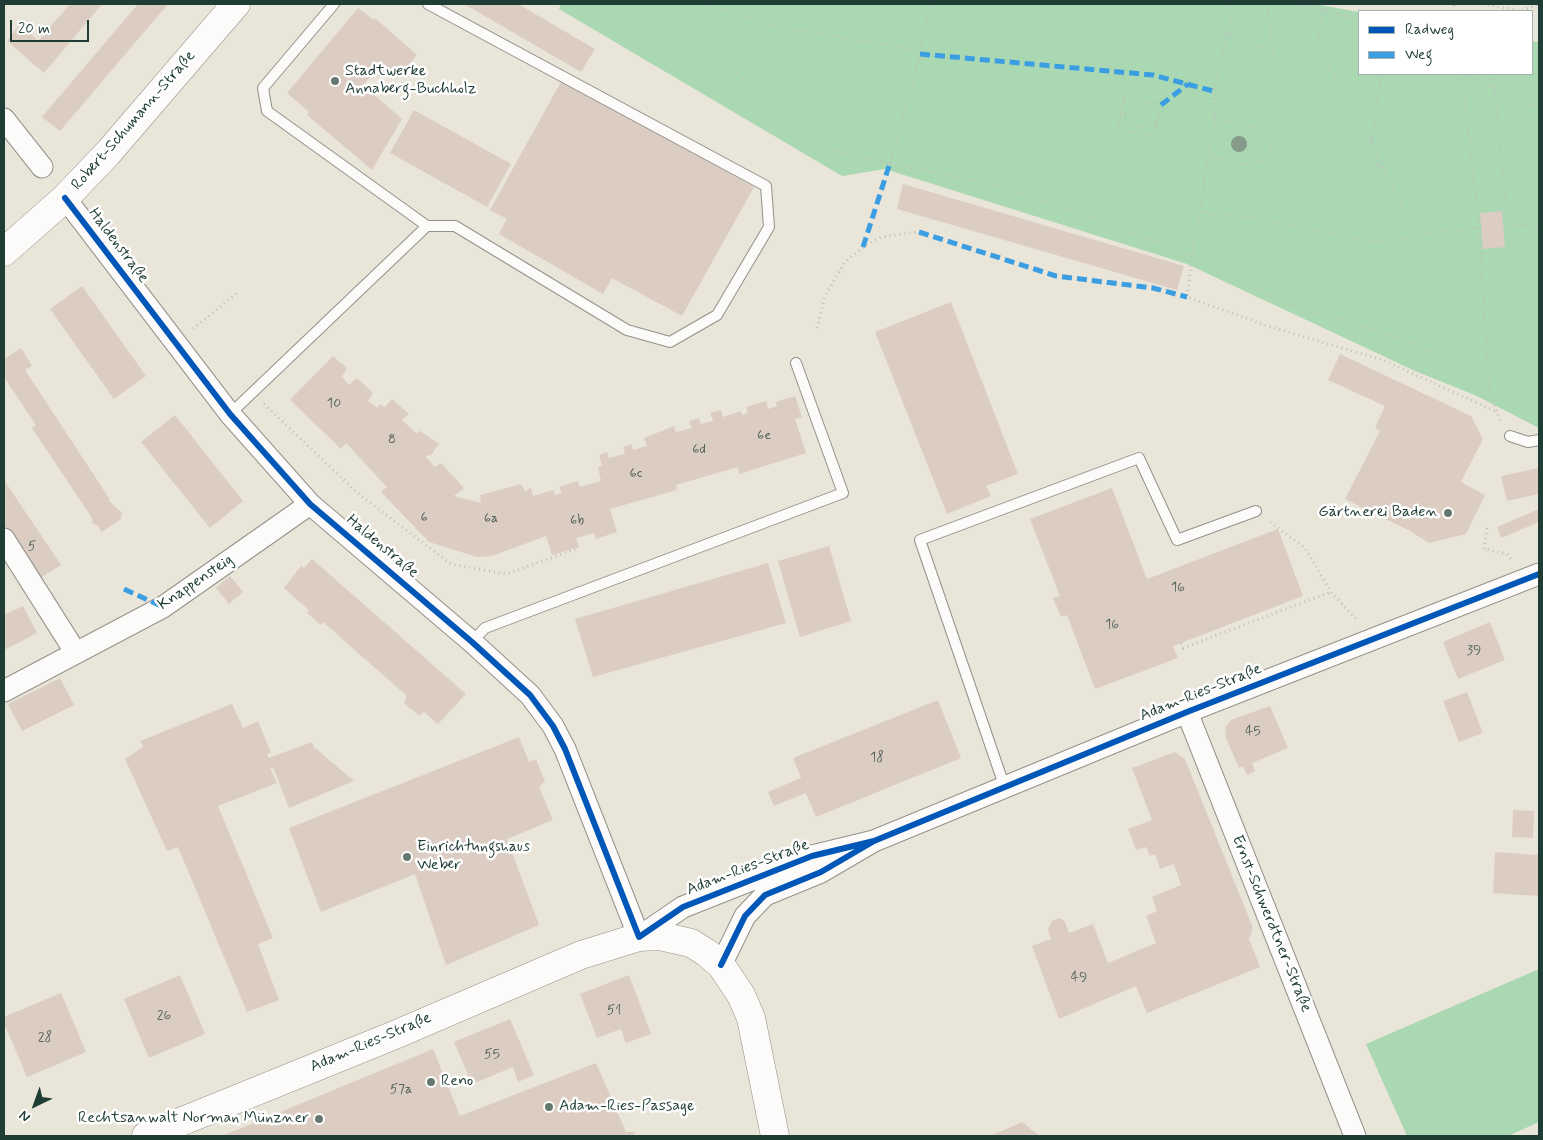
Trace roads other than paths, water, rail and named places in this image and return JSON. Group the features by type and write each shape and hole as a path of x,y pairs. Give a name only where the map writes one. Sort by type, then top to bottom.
{"main road":[{"name":"Robert-Schumann-Straße","path":"4,252 65,198 114,145 236,4"},
{"path":"639,937 660,936 691,943 721,965 741,995 751,1018 775,1136"},
{"name":"Adam-Ries-Straße","path":"146,1136 397,1034 581,955 639,937"}],"street":[{"path":"4,119 42,166"},
{"name":"Haldenstraße","path":"65,198 230,414 310,504 472,642 530,695 553,726 565,749 639,937"},
{"name":"Knappensteig","path":"4,691 163,607 310,504"},
{"path":"4,539 76,653"},
{"name":"Adam-Ries-Straße","path":"721,965 733,937 745,916 765,895 821,872 874,841 1187,712 1375,640 1539,574"},
{"name":"Ernst-Schwerdtner-Straße","path":"1187,712 1355,1136"},
{"name":"Adam-Ries-Straße","path":"639,937 693,904 812,856 874,841"}],"lane":[{"path":"334,4 263,88 267,111 427,226 455,226 627,330 670,342 718,315 769,227 766,186 428,4"},
{"path":"230,414 427,226"},
{"path":"472,642 484,628 843,493 796,363"},
{"path":"1510,436 1528,442 1539,440"},
{"path":"1005,788 920,540 1139,458 1177,540 1256,511"}],"place":[{"name":"Stadtwerke Annaberg-Buchholz","path":"335,81"},
{"name":"Gärtnerei Baden","path":"1448,513"},
{"name":"Einrichtungshaus Weber","path":"407,857"},
{"name":"Reno","path":"431,1082"},
{"name":"Adam-Ries-Passage","path":"549,1107"},
{"name":"Rechtsanwalt Norman Münzner","path":"319,1119"}]}
